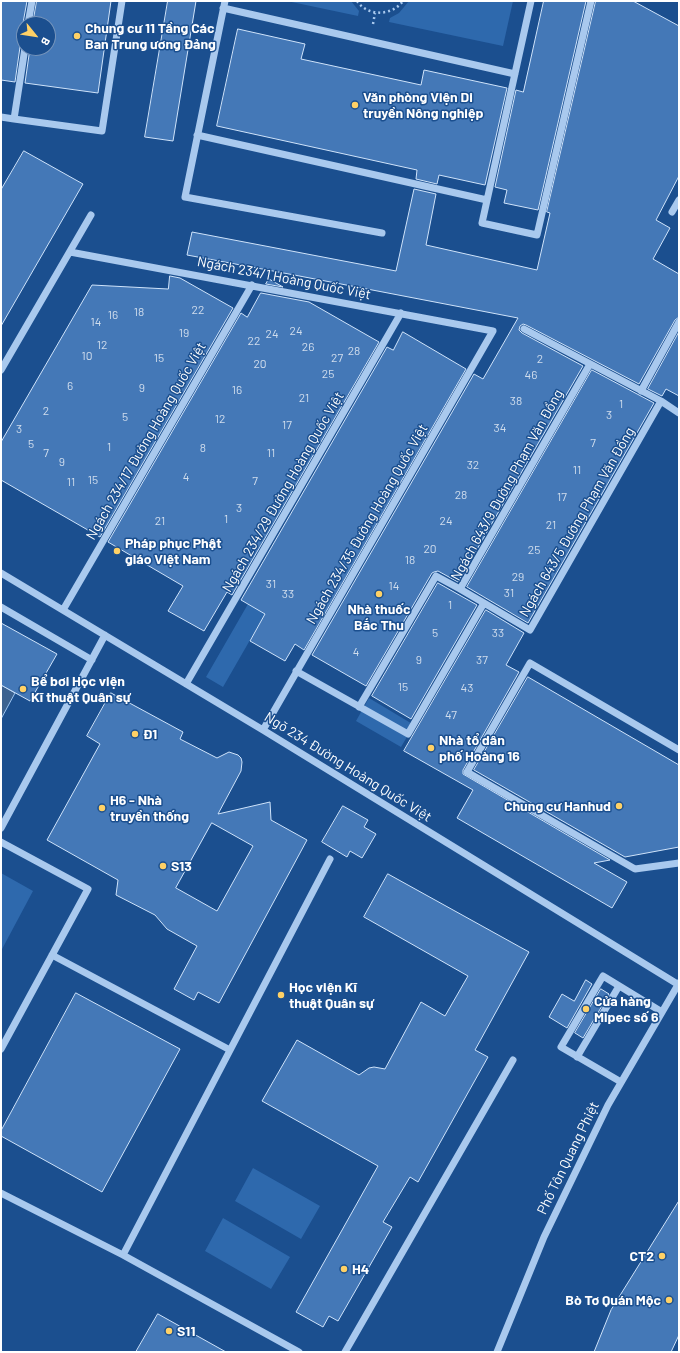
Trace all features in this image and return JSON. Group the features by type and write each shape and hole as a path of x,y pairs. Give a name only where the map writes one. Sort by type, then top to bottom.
{"street":[{"path":"29,16 32,1"},
{"path":"1,117 102,130 122,1"},
{"path":"531,1 482,223 538,235 591,1"},
{"path":"382,233 185,197 224,5 515,74"},
{"path":"14,119 24,56"},
{"path":"197,135 488,200"},
{"path":"672,212 679,200"},
{"path":"1,370 91,215"},
{"name":"Ngách 234/1 Hoàng Quốc Việt","path":"70,252 493,331"},
{"name":"Ngách 234/17 Đường Hoàng Quốc Việt","path":"63,610 252,285"},
{"name":"Ngách 234/29 Đường Hoàng Quốc Việt","path":"186,684 401,313"},
{"path":"641,391 679,322"},
{"path":"524,329 661,401 679,413"},
{"name":"Ngách 234/35 Đường Hoàng Quốc Việt","path":"263,730 493,331"},
{"name":"Ngách 643/9 Đường Phạm Văn Đồng","path":"484,603 460,589 590,364"},
{"name":"Ngách 643/5 Đường Phạm Văn Đồng","path":"484,603 530,630 661,401"},
{"name":"Ngõ 234 Đường Hoàng Quốc Việt","path":"1,573 263,730 679,984"},
{"path":"359,707 436,576 460,589"},
{"path":"296,671 408,734 484,603"},
{"path":"1,607 92,660"},
{"path":"1,828 105,635"},
{"path":"679,750 530,663 467,772 635,869 679,863"},
{"path":"1,842 88,889 1,1049"},
{"path":"123,1255 330,859"},
{"path":"52,955 230,1050"},
{"path":"621,1082 561,1047 564,1040 603,976 662,1012"},
{"name":"Phố Tôn Quang Phiệt","path":"497,1352 544,1237 608,1105 679,984"},
{"path":"577,1057 619,986"},
{"path":"345,1352 513,1060"},
{"path":"1,1193 123,1255 299,1352"}],"path":[{"path":"358,1 366,9 375,13 384,13 392,11 400,6 403,1"}],"shaded area":[{"path":"287,1 351,1 359,11 358,16"},
{"path":"409,1 513,1 503,46 389,22 390,18 399,13"},
{"path":"248,604 265,614 223,687 206,677"},
{"path":"1,685 15,693 1,719"},
{"path":"369,698 414,725 401,747 356,721"},
{"path":"1,873 33,891 1,951"},
{"path":"253,1168 320,1206 301,1239 235,1201"},
{"path":"223,1218 290,1257 271,1289 205,1251"}],"building":[{"path":"1,1 27,1 24,16 16,16 16,56 19,56 15,82 1,80"},
{"name":"Chung cư 11 Tầng Các Ban Trung ương Đảng","path":"37,1 111,1 98,93 25,83 29,56 56,56 56,16 34,16"},
{"path":"168,1 196,1 173,141 145,137"},
{"path":"544,1 586,1 538,210 504,203 507,190 495,187 516,90 523,92"},
{"path":"596,1 633,1 679,26 679,176 656,220 670,228 653,259 679,274 679,317 675,320 639,384 526,325 523,324 520,326 519,330 522,333 583,366 458,582 438,571 432,573 366,686 312,655 474,374 483,379 518,318 187,255 192,232 396,271 414,189 436,194 426,245 537,270 550,213 547,212"},
{"name":"Văn phòng Viện Di truyền Nông nghiệp","path":"238,29 305,44 301,59 421,85 424,70 507,88 485,185 439,175 437,184 416,179 417,170 217,126"},
{"path":"24,151 83,184 1,326 1,190"},
{"path":"170,276 180,278 233,308 100,537 1,480 1,442 92,285 168,289"},
{"path":"269,279 283,287 266,284"},
{"path":"261,293 309,302 379,342 232,595 227,592 204,631 168,611 183,586 108,542 241,313 247,317"},
{"path":"403,332 466,369 304,650 295,644 285,661 250,641 265,614 241,600 387,347 393,350"},
{"path":"679,332 679,396 666,389 662,396 648,389"},
{"path":"592,370 654,403 528,623 467,587"},
{"path":"438,583 477,605 411,719 372,696"},
{"path":"486,610 524,633 506,665 519,672 463,770 463,774 610,860 594,863 627,882 612,908 457,818 473,790 404,751"},
{"name":"Bể bơi Học viện Kĩ thuật Quân sự","path":"1,623 57,654 30,701 1,685"},
{"name":"Chung cư Hanhud","path":"528,677 679,765 679,847 625,857 474,770"},
{"path":"111,693 183,732 180,739 217,758 229,752 238,755 241,758 241,771 218,814 270,802 271,820 307,840 219,1003 198,992 194,1000 174,989 197,946 167,929 155,915 116,895 118,880 47,840 100,744 87,736","holes":["212,823 253,846 217,911 176,888"]},
{"path":"343,806 368,820 364,827 376,834 362,858 350,851 347,857 322,842"},
{"path":"388,874 529,952 475,1050 488,1057 418,1182 410,1177 383,1222 392,1227 338,1321 329,1316 323,1327 296,1312 378,1166 262,1101 297,1040 359,1075 369,1068 374,1067 385,1069 421,1002 445,1016 468,976 364,917"},
{"path":"586,980 592,984 567,1028 549,1017 562,994 574,1001"},
{"path":"601,989 609,994 583,1038 575,1033"},
{"path":"76,993 180,1049 102,1192 1,1136 1,1131"},
{"name":"CT2","path":"679,1201 679,1335 671,1352 594,1352 611,1310"},
{"name":"S11","path":"158,1314 226,1352 136,1352"}],"place":[{"name":"Chung cư 11 Tầng Các Ban Trung ương Đảng","path":"77,36"},
{"name":"Văn phòng Viện Di truyền Nông nghiệp","path":"355,105"},
{"name":"Pháp phục Phật giáo Việt Nam","path":"117,551"},
{"name":"Nhà thuốc Bắc Thu","path":"379,594"},
{"name":"Bể bơi Học viện Kĩ thuật Quân sự","path":"23,689"},
{"name":"Đ1","path":"135,734"},
{"name":"Nhà tổ dân phố Hoàng 16","path":"431,748"},
{"name":"Chung cư Hanhud","path":"619,806"},
{"name":"H6 - Nhà truyền thống","path":"102,808"},
{"name":"S13","path":"163,866"},
{"name":"Học viện Kĩ thuật Quân sự","path":"281,995"},
{"name":"Cửa hàng Mipec số 6","path":"586,1009"},
{"name":"CT2","path":"662,1256"},
{"name":"H4","path":"344,1269"},
{"name":"Bò Tơ Quán Mộc","path":"669,1300"},
{"name":"S11","path":"169,1331"}]}
